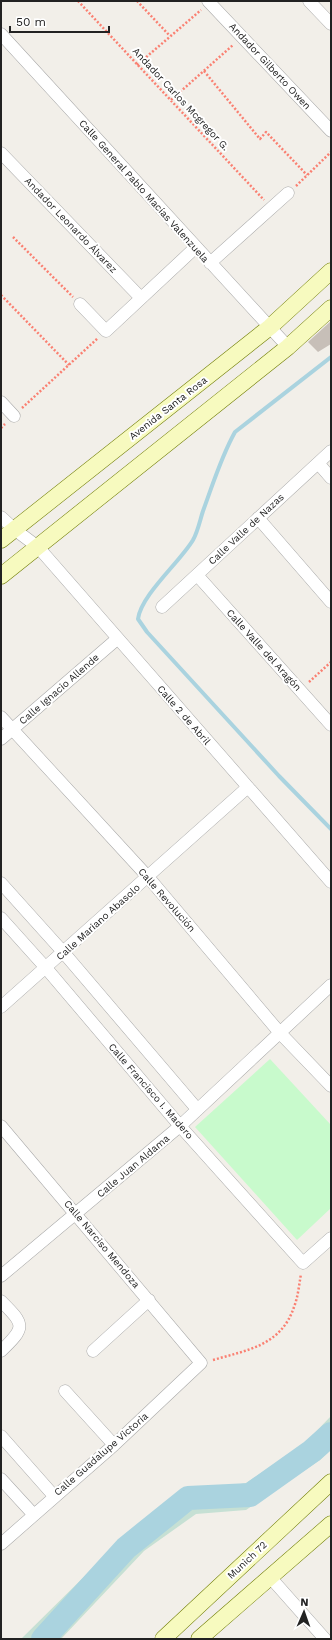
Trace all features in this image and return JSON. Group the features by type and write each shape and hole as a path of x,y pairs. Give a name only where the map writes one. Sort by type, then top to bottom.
{"main road":[{"name":"Avenida Santa Rosa","path":"1,540 270,327 331,271"},
{"path":"1,576 288,348 331,308"},
{"name":"Munich 72","path":"163,1639 331,1482"},
{"path":"202,1637 331,1524"}],"street":[{"path":"309,1 331,24"},
{"name":"Andador Gilberto Owen","path":"209,2 331,131"},
{"name":"Calle General Pablo Macías Valenzuela","path":"1,34 288,348"},
{"name":"Andador Leonardo Álvarez","path":"1,153 141,298"},
{"path":"210,263 288,193"},
{"path":"80,304 106,331 196,247"},
{"path":"1,402 14,416"},
{"name":"Calle Valle de Nazas","path":"162,607 331,451"},
{"path":"318,463 331,478"},
{"name":"Calle 2 de Abril","path":"1,516 14,529 38,547 331,882"},
{"path":"258,518 331,602"},
{"name":"Calle Valle del Aragón","path":"197,575 331,725"},
{"name":"Calle Ignacio Allende","path":"1,739 117,639"},
{"name":"Calle Revolución","path":"1,717 148,877 280,1033 331,1086"},
{"name":"Calle Mariano Abasolo","path":"1,1007 64,953 248,787"},
{"path":"1,883 64,953 197,1109"},
{"name":"Calle Francisco I. Madero","path":"1,918 46,968 180,1126 303,1264"},
{"name":"Calle Juan Aldama","path":"1,1276 180,1126 331,985"},
{"name":"Calle Narciso Mendoza","path":"1,1126 201,1363"},
{"path":"303,1264 331,1238"},
{"path":"93,1351 149,1300"},
{"path":"1,1301 16,1316 20,1324 19,1330 15,1337 1,1351"},
{"name":"Calle Guadalupe Victoria","path":"1,1544 114,1445 201,1363"},
{"path":"65,1391 114,1445"},
{"path":"1,1436 54,1496"},
{"path":"1,1479 34,1515"},
{"path":"270,1577 325,1639"}],"path":[{"name":"Andador Carlos Mcgregor G.","path":"78,1 271,208"},
{"path":"137,1 170,36"},
{"path":"137,64 209,2"},
{"path":"171,100 242,37"},
{"path":"204,71 260,139 266,132 306,175"},
{"path":"288,193 331,152"},
{"path":"13,237 80,304"},
{"path":"1,295 69,365"},
{"path":"1,428 106,331"},
{"path":"300,691 331,662"},
{"path":"201,1363 235,1355 274,1338 289,1322 295,1306 303,1264"}],"green space":[{"path":"270,1059 331,1125 331,1208 297,1240 195,1127"},
{"path":"331,1416 331,1450 320,1460 246,1510 196,1514 144,1551 61,1639 21,1639 105,1556 126,1548 171,1497 246,1483 303,1445"}],"building":[{"path":"331,321 331,344 318,352 308,342"}],"waterway":[{"path":"331,357 235,432 218,471 193,540 153,589 146,600 138,619 147,632 279,776 331,829"},
{"path":"43,1639 126,1548 188,1498 250,1495 312,1451 331,1434"}]}
